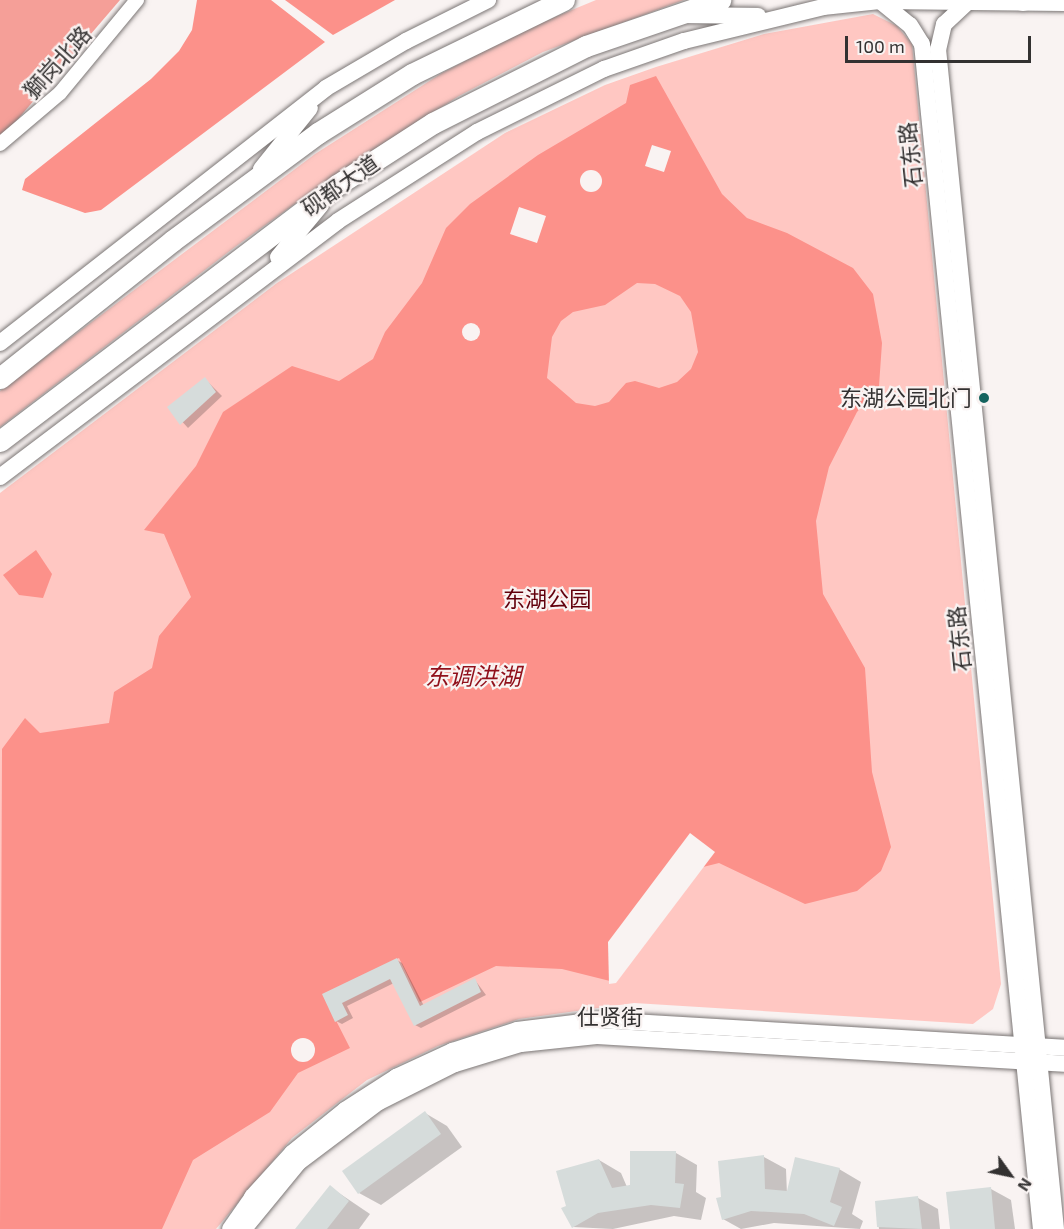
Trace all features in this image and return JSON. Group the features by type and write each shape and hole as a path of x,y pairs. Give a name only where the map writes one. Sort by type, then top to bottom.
{"main road":[{"path":"0,378 251,181 412,74 564,0"},
{"name":"砚都大道","path":"0,441 338,184 485,93 586,46 720,0"}],"street":[{"name":"獅岗北路","path":"0,144 60,93 136,0"},
{"path":"0,343 326,88 488,0"},
{"path":"0,477 262,276 418,168 543,97 604,69 684,41 778,16 880,1 1023,0 1064,3"},
{"path":"880,1 910,25 930,47 944,24 969,1"},
{"path":"672,15 778,16"},
{"name":"石东路","path":"930,47 1030,1054 1041,1229"},
{"path":"251,181 326,88"},
{"path":"262,276 338,184"},
{"path":"230,1229 252,1197 292,1153 345,1110 396,1077 452,1050 517,1030 598,1020 1030,1054 1064,1064"},
{"name":"仕贤街","path":"244,1229 299,1162 370,1108 455,1064 521,1044 597,1036 1030,1054"},
{"path":"1030,1054 1064,1047"},
{"name":"石东路","path":"1030,1054 1056,1229"}],"green space":[{"path":"596,0 684,0 543,52 459,96 332,177 235,247 0,427 0,391 315,154 442,73 526,29"},
{"name":"东调洪湖","path":"873,14 897,26 912,44 1001,984 993,1009 973,1024 634,1003 519,1019 438,1046 367,1080 292,1138 216,1229 0,1229 0,493 277,283 505,133 605,85 656,67 764,34"}],"shaded area":[{"path":"0,0 120,0 0,140"}],"water":[{"path":"197,0 271,0 325,42 101,210 85,213 22,190 25,179 151,79 179,51 192,30"},
{"path":"285,0 395,0 333,35"},
{"name":"东调洪湖","path":"656,76 722,194 747,218 787,233 853,268 873,294 882,343 879,386 857,412 829,467 816,521 823,594 865,668 872,772 891,847 881,871 857,891 805,904 719,863 699,868 614,982 562,969 496,966 420,1002 399,958 323,995 350,1048 298,1073 270,1112 193,1160 162,1229 0,1229 2,749 25,718 40,733 109,723 114,692 152,668 159,636 191,597 164,534 144,530 196,466 223,412 292,366 339,381 373,359 385,332 422,283 446,228 470,204 538,155 626,103 630,85","holes":["637,283 655,284 680,296 691,312 698,352 691,369 677,382 659,388 635,381 626,383 609,402 595,406 576,403 547,378 552,337 561,321 573,312 605,305"]},
{"path":"36,550 52,574 43,598 19,595 3,575"}],"pier":[{"path":"652,145 671,151 664,172 645,166"},
{"path":"591,170 599,173 602,181 599,189 591,192 583,189 580,181 583,173"},
{"path":"519,207 546,216 537,243 510,234"},
{"path":"467,323 475,323 480,328 478,339 467,341 462,336 462,328"},
{"path":"690,833 715,852 616,983 609,984 608,942"},
{"path":"303,1038 311,1042 315,1050 311,1058 303,1062 295,1058 291,1050 295,1042"}],"building":[{"path":"205,377 216,392 180,425 167,407"},
{"path":"397,958 420,1006 475,978 481,992 414,1026 390,979 342,1003 348,1015 335,1022 322,994"},
{"path":"425,1111 441,1134 358,1194 342,1171"},
{"path":"630,1151 676,1151 675,1183 684,1184 680,1208 651,1205 598,1213 572,1228 561,1208 566,1206 556,1171 599,1159 612,1188 630,1185"},
{"path":"764,1155 765,1189 787,1191 795,1157 840,1168 830,1202 842,1207 834,1226 804,1214 751,1211 722,1220 716,1198 721,1197 718,1161"},
{"path":"330,1185 349,1201 327,1229 295,1229"},
{"path":"991,1187 995,1229 950,1229 946,1192"},
{"path":"918,1196 922,1229 877,1227 875,1201"}],"place":[{"name":"东湖公园北门","path":"984,398"}],"park label":[{"name":"东湖公园","path":"547,599"}]}
